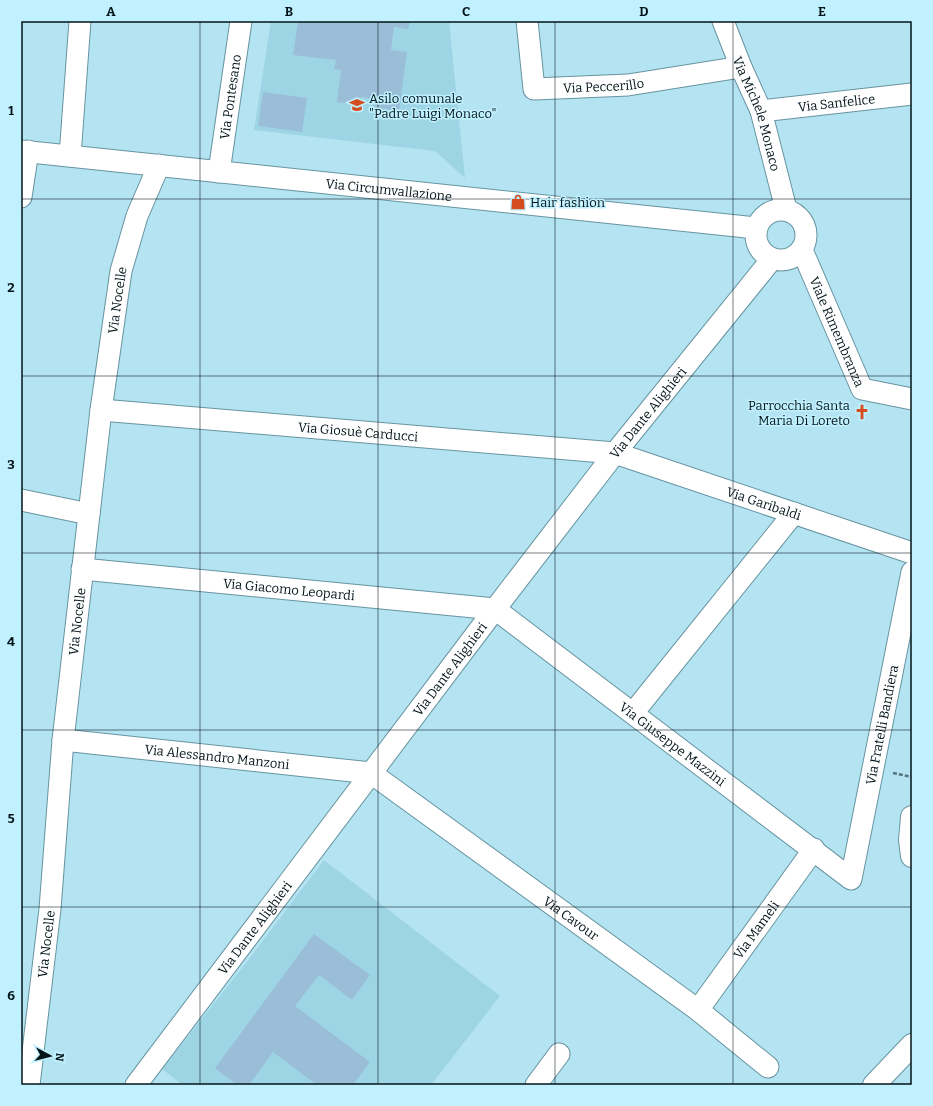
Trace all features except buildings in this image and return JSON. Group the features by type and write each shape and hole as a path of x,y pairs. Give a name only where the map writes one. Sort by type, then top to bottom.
{"main road":[{"path":"912,817 910,840 912,856"},
{"path":"874,1085 912,1045"}],"street":[{"path":"70,156 80,21"},
{"name":"Via Pontesano","path":"219,172 241,21"},
{"name":"Via Peccerillo","path":"526,21 534,89 628,85 741,67"},
{"name":"Via Michele Monaco","path":"723,21 741,67 761,111 786,209"},
{"name":"Via Sanfelice","path":"761,111 912,94"},
{"path":"21,197 24,151"},
{"name":"Via Circumvallazione","path":"24,151 756,228"},
{"name":"Via Nocelle","path":"29,1085 50,909 63,740 101,410 121,271 137,216 159,165"},
{"path":"786,209 798,214 805,225 807,238 802,250 794,257 783,260 772,259 762,251 756,240 756,228 763,217 774,210 786,209"},
{"name":"Viale Rimembranza","path":"802,250 862,389 912,399"},
{"name":"Via Dante Alighieri","path":"146,1082 371,773 495,609 615,453 772,259"},
{"name":"Via Giosuè Carducci","path":"101,410 615,453"},
{"name":"Via Garibaldi","path":"615,453 912,553"},
{"path":"21,500 89,514"},
{"path":"633,713 794,513"},
{"name":"Via Giacomo Leopardi","path":"82,569 495,609"},
{"name":"Via Fratelli Bandiera","path":"851,878 912,572"},
{"name":"Via Giuseppe Mazzini","path":"495,609 851,878"},
{"name":"Via Alessandro Manzoni","path":"63,740 371,773"},
{"name":"Via Cavour","path":"371,773 698,1010 768,1067"},
{"name":"Via Mameli","path":"698,1010 814,850"},
{"path":"536,1085 560,1054"}],"shaded area":[{"name":"Asilo comunale \"Padre Luigi Monaco\"","path":"271,21 449,21 465,178 435,151 254,130"},
{"path":"324,860 500,996 431,1085 183,1085 162,1069 246,963"}],"place":[{"name":"Asilo comunale \"Padre Luigi Monaco\"","path":"357,105"},
{"name":"Hair fashion","path":"518,202"},
{"name":"Parrocchia Santa Maria Di Loreto","path":"862,412"}]}
